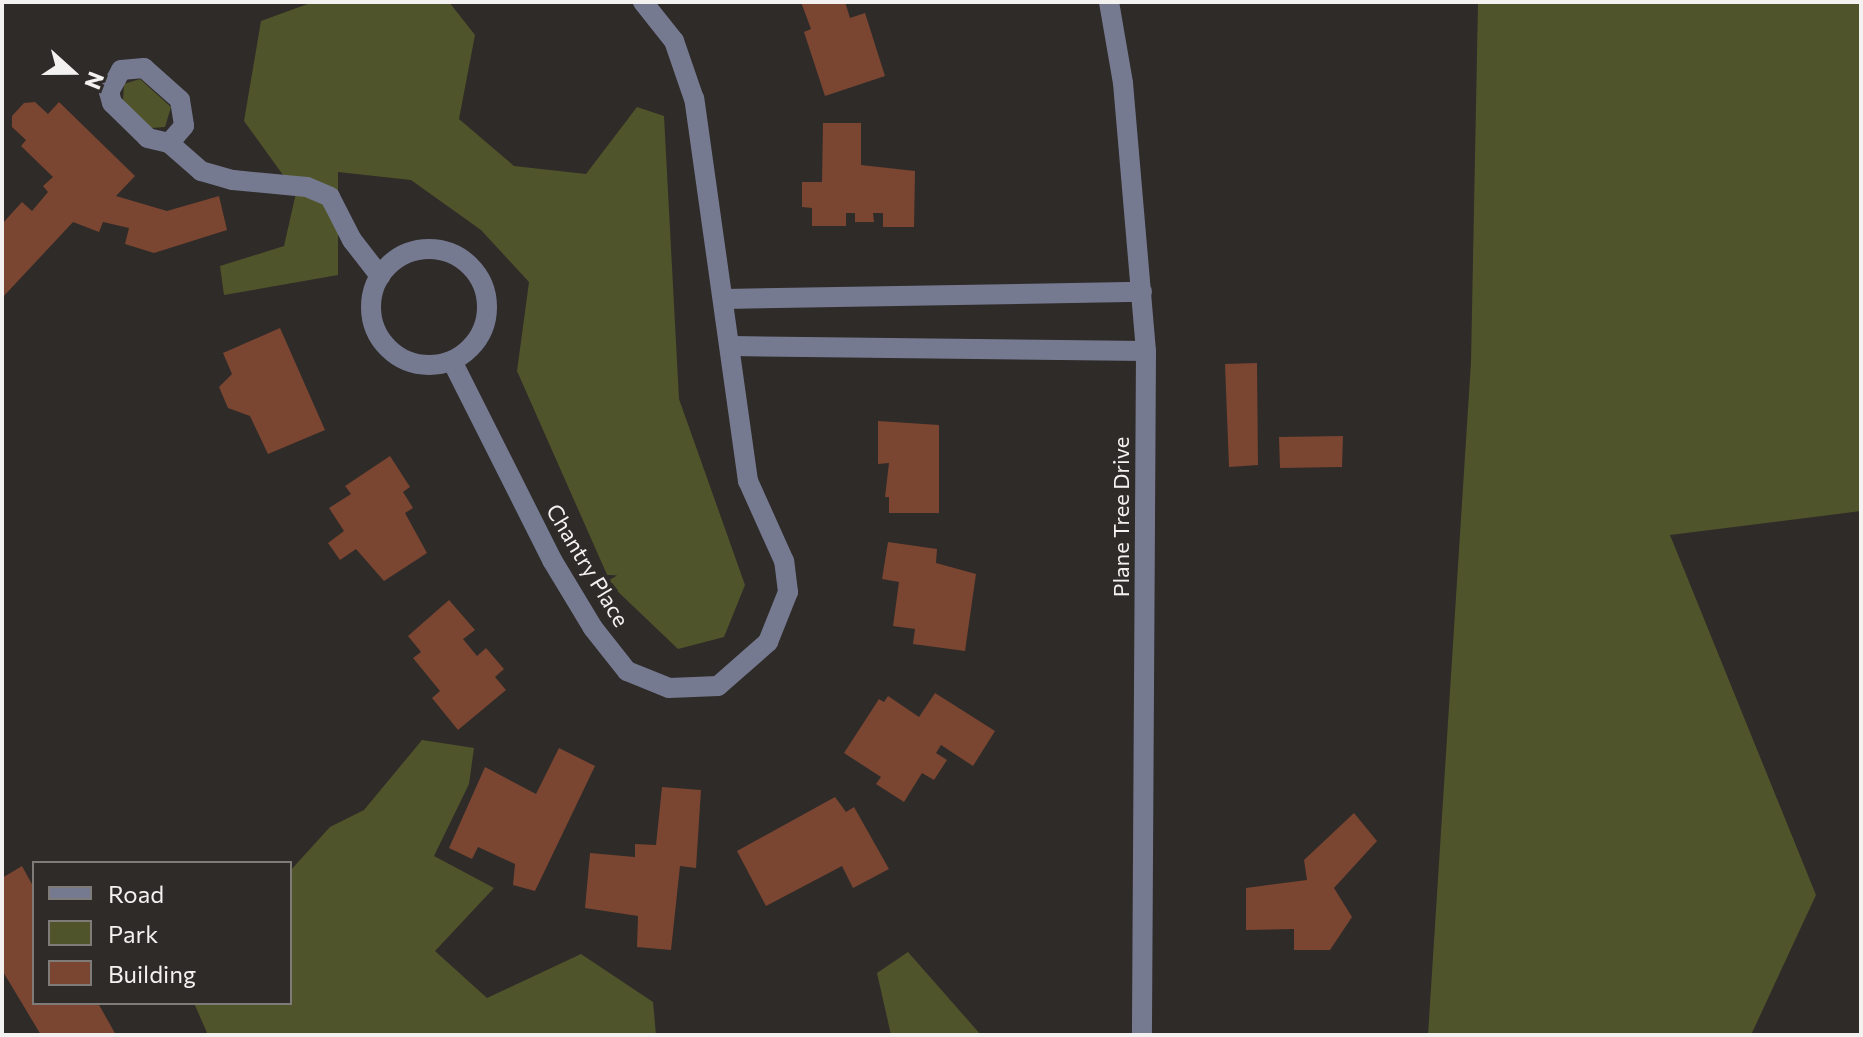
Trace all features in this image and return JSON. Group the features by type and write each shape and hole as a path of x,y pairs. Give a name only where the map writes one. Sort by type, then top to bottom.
{"street":[{"name":"Chantry Place","path":"452,361 552,560 593,628 627,671 669,688 691,690 718,686 768,642 788,592 784,561 748,481 725,299 694,99 674,41 643,2"},
{"name":"Plane Tree Drive","path":"1109,2 1123,83 1146,351 1142,1035"},
{"path":"169,143 201,171 233,180 307,187 330,197 352,240 380,276"},
{"path":"421,250 450,253 467,263 487,296 487,316 481,335 452,361 415,364 385,345 371,311 380,276 393,261 421,250"},
{"path":"725,299 1142,292"},
{"path":"731,346 1146,351"}],"green space":[{"path":"313,2 449,2 475,35 459,119 514,166 586,174 637,107 664,116 679,399 745,585 724,637 678,649 612,586 517,371 529,282 481,230 411,180 338,172 338,275 224,295 220,266 284,246 296,193 244,121 261,21"},
{"path":"1478,2 1861,2 1861,511 1670,535 1816,895 1751,1035 1428,1035 1471,362"},
{"path":"140,79 171,107 165,127 151,128 123,101 124,84"},
{"path":"422,740 474,748 469,784 434,856 494,888 435,951 487,998 581,954 653,1002 656,1035 208,1035 195,1005 292,1005 292,869 330,827 364,810"},
{"path":"908,952 981,1035 891,1035 877,973"}],"building":[{"path":"801,2 845,2 850,18 865,13 885,76 825,96 804,32 811,29"},
{"path":"35,102 48,114 59,102 135,176 116,196 167,211 219,196 227,230 154,253 125,244 129,228 103,222 99,232 73,222 2,298 2,224 22,202 32,211 48,192 43,186 53,177 21,146 26,140 12,127 12,116 24,103"},
{"path":"823,123 861,123 861,165 915,171 914,227 883,227 883,213 873,213 874,222 855,222 855,213 846,213 846,226 812,226 812,208 802,207 802,182 822,182"},
{"path":"280,328 325,430 268,454 250,416 228,408 219,387 232,374 223,353"},
{"path":"1257,363 1258,465 1229,467 1225,364"},
{"path":"878,421 939,425 939,513 889,513 889,497 885,497 889,463 878,464"},
{"path":"1343,436 1342,467 1280,468 1279,437"},
{"path":"390,456 410,487 403,492 413,508 405,513 427,553 384,581 356,549 340,560 328,543 344,531 329,508 351,494 345,486"},
{"path":"888,542 937,549 936,563 976,574 965,651 913,644 915,629 893,626 899,582 882,579"},
{"path":"449,600 475,630 463,639 477,656 486,648 504,669 495,677 506,690 458,730 432,698 440,691 413,658 421,652 408,636"},
{"path":"935,693 995,731 973,766 941,745 936,753 947,760 934,780 922,773 904,802 876,784 881,777 844,753 879,699 884,702 888,696 919,717"},
{"path":"559,748 595,766 535,891 513,885 515,864 478,847 472,859 449,848 485,767 536,794"},
{"path":"662,787 701,790 696,868 680,866 671,950 637,947 638,916 585,908 590,853 635,857 635,844 656,845"},
{"path":"835,797 846,812 854,807 889,869 853,888 842,866 766,906 737,851"},
{"path":"1354,813 1377,841 1334,888 1352,917 1330,950 1294,950 1294,929 1246,930 1246,888 1307,880 1304,860"},
{"path":"22,866 32,884 32,1005 99,1005 116,1035 41,1035 2,970 2,878"}]}
